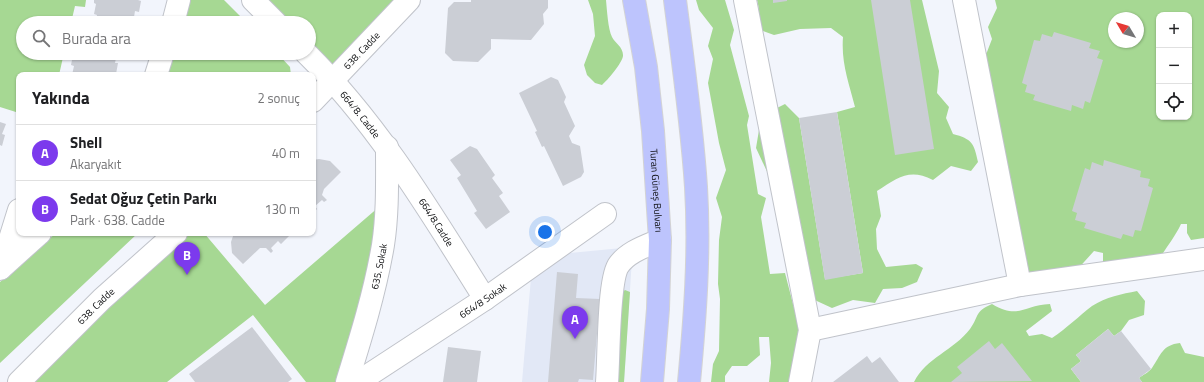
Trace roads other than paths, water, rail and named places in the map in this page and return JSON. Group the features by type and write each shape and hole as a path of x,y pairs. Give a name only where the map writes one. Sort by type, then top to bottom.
{"main road":[{"name":"Turan Güneş Bulvarı","path":"634,0 646,68 653,131 660,240 652,382"},
{"path":"675,0 684,64 696,189 696,250 689,382"}],"street":[{"path":"175,16 179,0"},
{"path":"253,0 269,16"},
{"name":"638. Cadde","path":"316,98 334,81 409,0"},
{"path":"745,0 810,330 800,382"},
{"path":"964,0 1020,285"},
{"path":"157,72 161,60"},
{"name":"664/8. Cadde","path":"313,60 334,81 387,147"},
{"name":"664/8.Cadde","path":"387,147 414,186 485,299"},
{"name":"635. Sokak","path":"347,382 368,314 383,245 388,193 387,147"},
{"name":"664/8 Sokak","path":"358,382 485,299 605,214"},
{"path":"0,268 16,219"},
{"path":"0,268 37,236"},
{"name":"638. Cadde","path":"19,382 102,299 173,236"},
{"path":"608,382 613,282 618,266 631,253 660,240"},
{"path":"810,330 1020,285 1204,259"}],"place":[{"name":"Sedat Oğuz Çetin Parkı","path":"187,275"},
{"name":"Shell","path":"575,339"}]}
